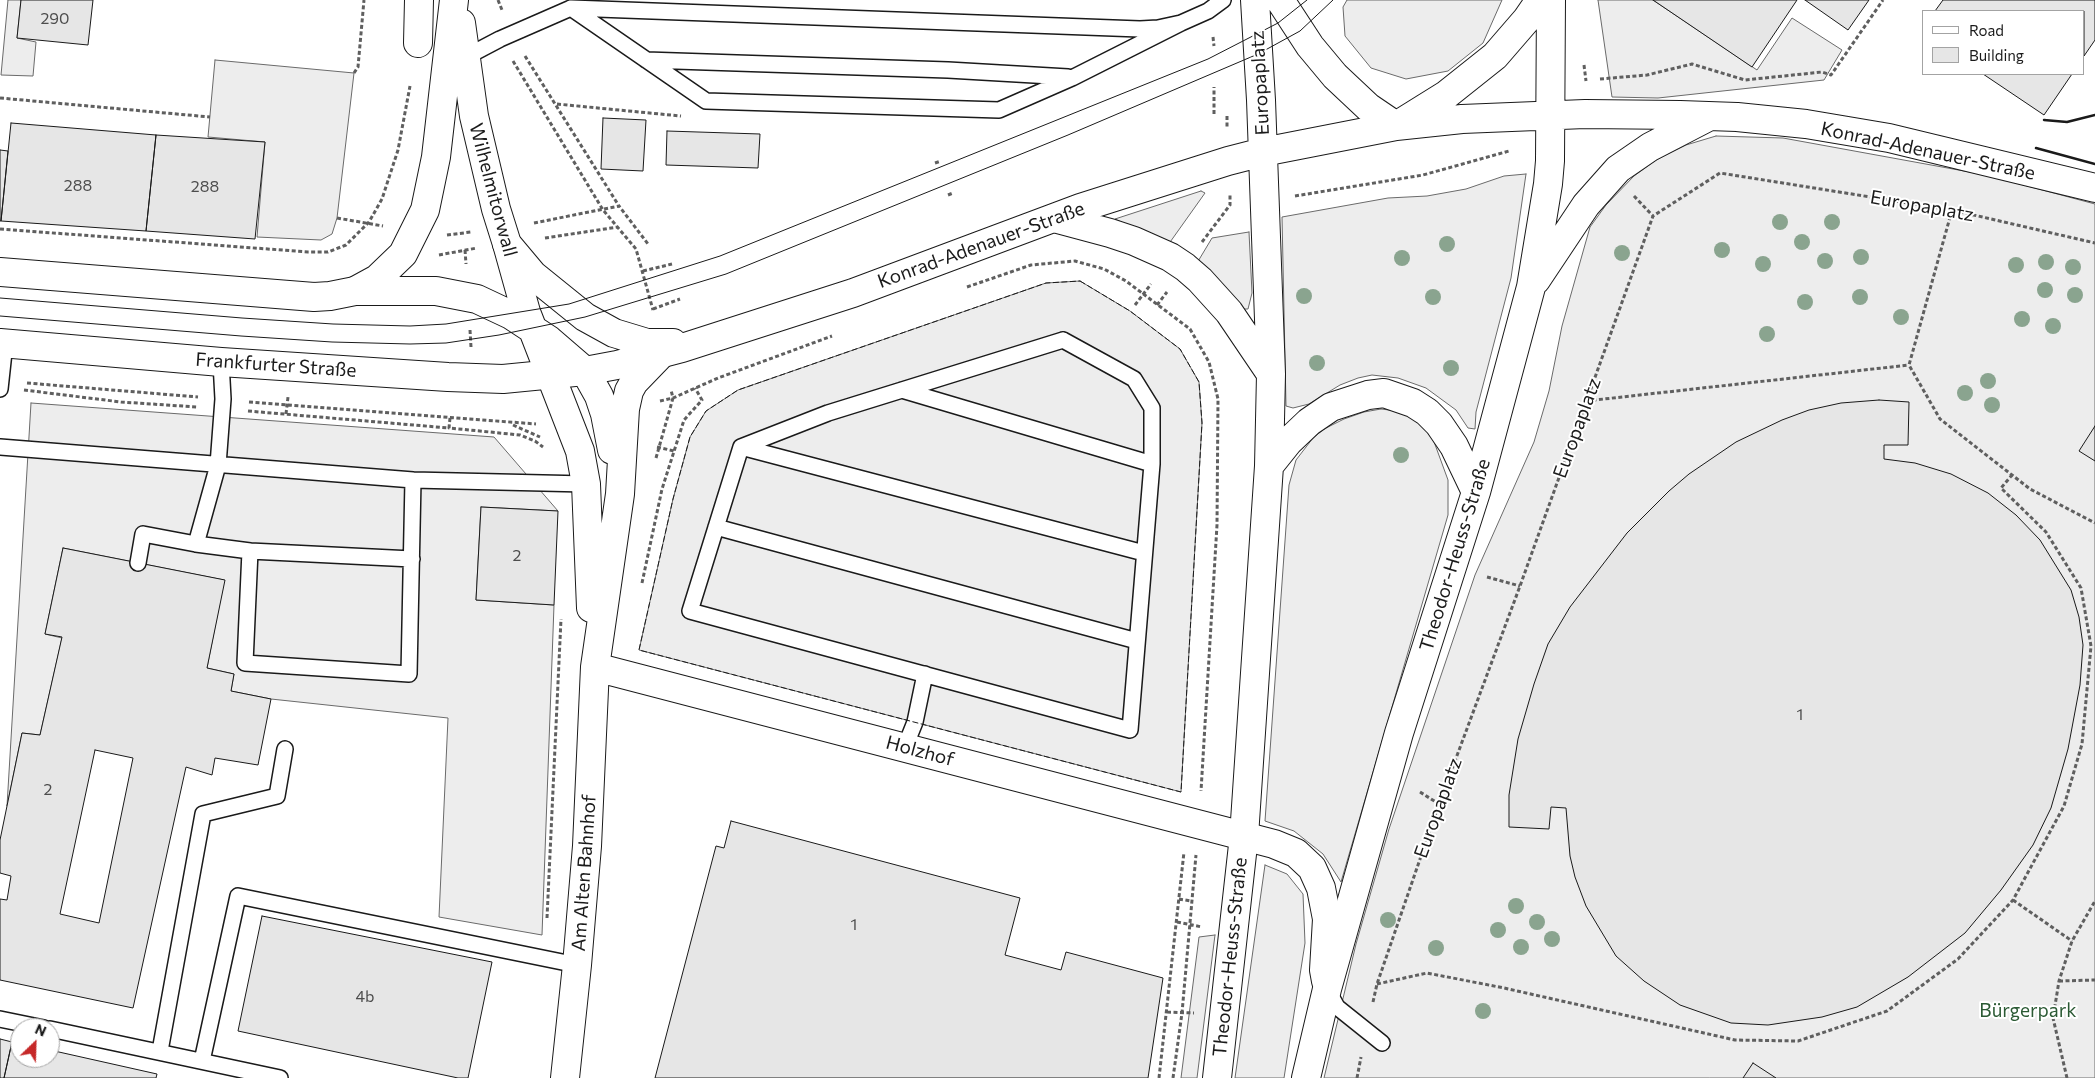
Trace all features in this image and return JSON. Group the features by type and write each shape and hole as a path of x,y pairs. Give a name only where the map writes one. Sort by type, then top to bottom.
{"main road":[{"path":"418,43 419,0"},
{"name":"Wilhelmitorwall","path":"454,0 453,59 474,116 496,209 533,329 551,375"},
{"name":"Wilhelmitorwall","path":"354,291 377,279 403,254 425,210 430,193 453,59 458,0"},
{"name":"Europaplatz","path":"1255,0 1263,152 1396,126 1462,119 1550,115"},
{"path":"1280,0 1310,46 1335,76 1368,107 1396,126 1446,95 1495,56 1527,19 1540,0"},
{"path":"1550,115 1551,0"},
{"name":"Konrad-Adenauer-Straße","path":"1550,115 1711,116 1806,124 1889,138 2095,188"},
{"name":"Theodor-Heuss-Straße","path":"1306,1078 1327,989 1399,733 1476,492 1531,287 1548,184 1550,115"},
{"path":"1531,287 1586,205 1618,170 1650,147 1711,116"},
{"name":"Konrad-Adenauer-Straße","path":"551,375 617,365 699,342 852,293 1054,218 1191,172 1263,152"},
{"name":"Theodor-Heuss-Straße","path":"1217,1078 1244,836 1269,466 1272,374 1263,152"},
{"path":"1054,218 1110,232 1155,249 1177,262 1215,295 1272,374"},
{"name":"Konrad-Adenauer-Straße","path":"507,244 533,274 558,296 584,317 614,333 647,343 699,342"},
{"path":"0,272 314,297 354,291 436,291 468,297 498,308 533,329 585,371"},
{"name":"Frankfurter Straße","path":"2,343 221,362 472,378 503,379 551,375"},
{"name":"Am Alten Bahnhof","path":"595,667 620,494 625,409 629,391 634,382 662,353"},
{"name":"Am Alten Bahnhof","path":"585,371 599,396 605,414 620,494"},
{"name":"Am Alten Bahnhof","path":"551,375 580,451 586,484 595,667 587,846 578,965 565,1078"},
{"path":"1269,466 1289,441 1309,422 1331,407 1368,395 1384,393 1413,403 1427,412 1439,424 1454,446 1476,492"},
{"name":"Holzhof","path":"595,667 1244,836"},
{"name":"Theodor-Heuss-Straße","path":"1244,836 1274,844 1296,853 1312,868 1321,888 1327,919 1324,970 1327,989"}],"lane":[{"path":"571,8 706,101 999,110 1072,78 1181,22 1208,11 1223,0"},
{"path":"418,43 453,59 571,8 1140,29 1158,28 1181,22"},
{"path":"646,60 948,70 1072,78"},
{"path":"1063,340 1134,379 1152,408 1152,464 1130,730 690,611 741,447 828,413 1063,340"},
{"path":"0,386 2,343"},
{"path":"196,544 218,465 222,409 221,362"},
{"path":"902,390 1152,464"},
{"path":"0,447 413,480 586,484"},
{"path":"741,447 1144,553"},
{"path":"250,550 245,662 410,674 413,480"},
{"path":"716,527 1137,640"},
{"path":"138,562 142,534 196,544 250,550 412,559"},
{"path":"905,747 915,722 925,674"},
{"path":"160,1051 203,814 277,796 285,750"},
{"path":"202,1061 238,896 578,965"},
{"path":"1327,989 1337,1007 1382,1044"},
{"path":"60,1031 280,1078"}],"path":[{"path":"354,73 358,67 364,0"},
{"path":"1600,79 1647,75 1692,64 1745,80 1822,72 1831,76 1883,0"},
{"path":"506,37 557,104 619,206 648,244"},
{"path":"506,37 604,210 636,249 643,271 672,264"},
{"path":"0,229 328,252 346,245 369,222 382,199 398,150 410,83"},
{"path":"1214,87 1214,114"},
{"path":"0,98 210,117"},
{"path":"1289,197 1423,175 1515,150"},
{"path":"935,163 941,161"},
{"name":"Europaplatz","path":"1357,1078 1377,984 1439,804 1520,586 1653,216 1720,173 1952,210 2095,243"},
{"path":"1628,190 1653,216"},
{"path":"948,195 953,193"},
{"path":"1200,244 1230,205"},
{"path":"533,224 619,206"},
{"path":"1952,210 1909,365 1940,420 2030,489 2095,523"},
{"path":"337,218 386,226"},
{"path":"507,244 618,227"},
{"path":"444,236 473,232"},
{"path":"465,250 475,420 542,424 568,420"},
{"path":"962,289 1031,265 1075,261 1104,269 1143,294 1190,329 1209,362 1218,399 1217,524 1190,924 1182,1013 1172,1078"},
{"path":"1135,305 1143,294"},
{"path":"652,310 680,299"},
{"path":"625,409 673,398 835,335"},
{"path":"1586,401 1909,365"},
{"path":"0,386 30,392 121,402 375,421 520,435 536,441 550,453"},
{"path":"641,587 662,489 684,420 702,400 695,388"},
{"path":"286,414 287,405"},
{"path":"375,421 376,412"},
{"path":"449,428 450,418"},
{"path":"1377,984 1427,973 1504,988 1736,1040 1798,1041 1887,1011 1958,959 2013,900 2064,806 2082,744 2091,646 2081,588 2046,532 2002,488 2012,475"},
{"path":"1487,577 1520,586"},
{"path":"544,958 562,614"},
{"path":"1420,792 1439,804"},
{"path":"1159,1078 1184,850"},
{"path":"1179,899 1191,901"},
{"path":"2013,900 2072,941"},
{"path":"2068,1078 2053,1018 2060,981 2072,941 2095,901"},
{"path":"1177,922 1205,927"},
{"path":"2060,981 2095,980"},
{"path":"1167,1012 1197,1014"}],"shaded area":[{"path":"8,0 21,0 17,38 36,42 33,76 1,75"},
{"path":"1347,0 1502,0 1483,43 1448,71 1406,79 1371,68 1345,36 1343,7"},
{"path":"1598,0 1653,0 1757,70 1792,18 1842,50 1824,80 1658,98 1612,97"},
{"path":"215,60 354,73 337,218 332,234 321,240 257,237 265,142 208,137"},
{"path":"1716,136 1783,138 1986,175 2095,204 2095,1078 1324,1078 1356,944 1389,829 1475,575 1534,442 1549,391 1562,326 1590,227 1606,205 1634,176 1656,160 1686,145"},
{"path":"1526,174 1511,278 1476,412 1475,429 1468,428 1456,410 1426,388 1398,378 1372,375 1358,378 1340,385 1309,404 1293,408 1286,406 1282,217 1388,198 1427,196 1466,189 1504,176"},
{"path":"1201,191 1205,193 1168,245 1115,219"},
{"path":"1249,232 1252,293 1248,309 1237,309 1197,263 1212,238"},
{"path":"1080,281 1130,311 1180,349 1199,382 1202,423 1181,792 639,650 673,499 690,437 706,411 738,390 1046,283"},
{"path":"31,403 494,437 558,511 481,507 476,600 554,605 542,935 439,917 448,718 271,699 231,691 234,674 207,668 224,580 63,548 45,634 62,638 40,735 22,733 7,806"},
{"path":"1381,409 1397,411 1412,418 1433,439 1448,480 1448,515 1341,882 1323,854 1294,831 1265,821 1289,485 1296,460 1313,438 1324,429 1344,419 1364,412"},
{"path":"1265,865 1287,874 1303,894 1305,943 1284,1078 1235,1078"},
{"path":"1215,935 1197,1078 1181,1078 1199,937"}],"building":[{"path":"21,0 93,0 88,45 17,38"},
{"path":"1653,0 1797,0 1752,67"},
{"path":"1805,0 1869,0 1848,30"},
{"path":"1943,0 2095,0 2095,40 2085,55 2085,10 1936,10"},
{"path":"1984,75 2071,75 2044,115"},
{"path":"603,118 646,120 643,171 601,169"},
{"path":"11,123 156,135 146,231 1,221"},
{"path":"667,131 760,134 758,168 666,165"},
{"path":"156,135 265,142 255,239 146,231"},
{"path":"0,150 8,151 1,221 0,221"},
{"path":"1879,400 1909,402 1908,445 1884,445 1884,459 1915,463 1951,474 1988,493 2016,515 2040,540 2071,590 2079,617 2083,645 2080,685 2068,749 2051,808 2033,845 2001,890 1965,933 1908,977 1857,1007 1822,1017 1768,1025 1731,1023 1680,1005 1644,981 1616,956 1586,906 1575,877 1570,856 1566,808 1551,807 1549,829 1509,827 1509,795 1518,739 1548,644 1570,607 1627,533 1669,491 1689,474 1736,442 1782,420 1809,410 1841,403"},
{"path":"2095,426 2095,461 2079,451"},
{"path":"481,507 558,511 554,605 476,600"},
{"path":"63,548 225,580 207,668 234,674 231,691 271,699 258,765 215,758 212,775 186,767 133,1008 0,980 0,899 7,900 11,876 0,873 0,840 22,733 40,735 62,637 45,634","holes":["95,750 133,758 99,923 60,914"]},
{"path":"731,821 1020,898 1005,955 1061,970 1066,952 1163,978 1148,1078 655,1078 716,846 724,848"},
{"path":"262,916 492,962 468,1078 458,1078 238,1031"},
{"path":"0,1039 10,1042 10,1051 4,1078 0,1078"},
{"path":"10,1051 10,1068 60,1068 60,1052 157,1074 156,1078 4,1078"},
{"path":"1753,1063 1776,1078 1743,1078"}],"tram line":[{"path":"0,298 242,318 333,324 410,326 446,324 569,304 720,256 1208,59 1278,23 1307,0"},
{"path":"0,316 241,336 332,342 410,344 446,343 499,335 585,317 726,274 1068,135 1258,54 1300,31 1333,0"}],"fence":[{"path":"1080,281 1130,311 1180,349 1199,382 1202,423 1181,792 639,650 673,499 690,437 706,411 738,390 1046,283 1080,281"}],"wall":[{"path":"2044,120 2067,122 2095,115"},
{"path":"2036,148 2095,164"}],"park label":[{"name":"Bürgerpark","path":"2028,1011"}]}
